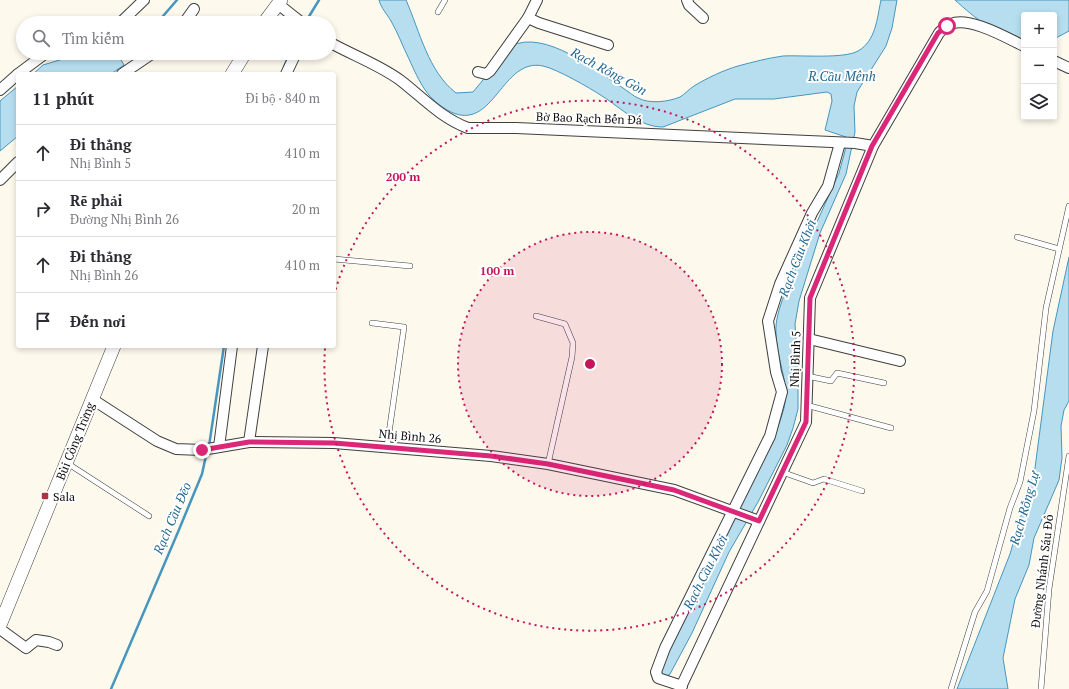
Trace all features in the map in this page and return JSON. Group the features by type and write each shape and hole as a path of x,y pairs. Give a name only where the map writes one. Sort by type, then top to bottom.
{"street":[{"path":"127,16 144,0"},
{"path":"478,72 486,74 490,71 528,18 538,0"},
{"path":"687,0 688,5 703,18"},
{"path":"269,16 279,2 294,16"},
{"path":"189,16 194,9"},
{"path":"528,18 539,23 608,44"},
{"name":"Nhị Bình 5","path":"681,688 756,519 782,472 806,422 810,298 872,146 938,33 951,24 963,22 978,26 1021,45"},
{"name":"Bờ Bao Rạch Bến Đá","path":"336,46 355,57 377,66 399,79 451,120 468,128 516,128 855,143 872,146"},
{"path":"21,72 37,60"},
{"path":"125,72 143,60"},
{"path":"233,72 241,60"},
{"path":"287,72 293,60"},
{"path":"1057,62 1069,68"},
{"path":"1,88 16,76"},
{"path":"681,688 658,678 656,672 665,648 770,436 782,392 776,372 768,321 780,284 812,213 828,186 842,143"},
{"path":"0,180 16,164"},
{"path":"809,339 900,361"},
{"name":"Bùi Công Trừng","path":"1,618 113,348"},
{"path":"217,447 232,348"},
{"path":"249,442 263,348"},
{"name":"Nhị Bình 26","path":"92,399 166,445 176,449 202,450 249,442 334,443 491,456 548,464 674,490 756,519"},
{"path":"0,629 26,648 36,640 57,645"}],"lane":[{"path":"438,12 446,0"},
{"path":"951,689 975,612 987,591 1010,508 1020,482 1034,411 1046,308 1069,206"},
{"path":"1017,237 1059,249"},
{"path":"336,260 410,266"},
{"path":"536,316 565,324 573,343 572,357 548,464"},
{"path":"372,324 404,327 387,447"},
{"path":"807,376 831,381 836,374 884,383"},
{"path":"806,405 891,428"},
{"name":"Đường Nhánh Sáu Đô","path":"1040,689 1048,588 1069,456"},
{"path":"66,463 149,516"},
{"path":"782,472 813,483 824,479 862,491"}],"water":[{"name":"R.Cầu Mênh","path":"379,0 406,0 426,50 438,74 456,93 473,92 511,46 524,42 539,43 554,47 584,62 636,97 653,102 680,97 694,86 716,74 755,62 783,56 833,56 858,51 864,47 872,35 877,21 881,0 897,0 892,28 886,46 857,92 854,106 855,132 846,174 820,233 799,301 795,324 798,369 798,409 793,428 787,445 758,502 729,552 692,633 670,674 665,677 662,676 658,668 691,608 765,458 776,433 784,408 785,389 776,333 778,314 784,295 839,173 845,151 846,137 825,130 832,101 831,94 827,92 774,99 735,99 663,127 646,124 638,120 597,93 556,71 543,66 529,66 517,72 488,104 478,112 466,115 451,112 436,102 425,90 394,26"},
{"path":"955,0 1069,0 1069,31 1057,37 1057,12 1021,12 1021,39 1004,35 986,25"},
{"path":"60,60 121,60 124,65 114,72 35,72 43,65"},
{"path":"16,88 16,138 0,151 0,101"},
{"name":"Rạch Rỗng Lự","path":"1069,257 1069,401 1064,410 1061,426 1062,458 1059,480 1034,538 1029,565 1015,599 1003,658 1008,689 957,689 1010,554 1035,468 1053,331"}],"waterway":[{"path":"163,16 177,0"},
{"name":"Rạch Cầu Đẽo","path":"309,16 319,0"},
{"name":"Rạch Cầu Đẽo","path":"284,67 287,60"},
{"name":"Rạch Cầu Đẽo","path":"209,446 224,348"},
{"name":"Rạch Cầu Đẽo","path":"111,689 202,474 207,451"}],"place":[{"name":"Sala","path":"45,496"}],"route":[{"path":"202,450 249,442 334,443 491,456 548,464 674,490 733,510 759,521 806,422 810,298 872,146 938,33 947,26"}],"water label":[{"name":"Rạch Rỗng Gòn","path":"609,71"},
{"name":"Rạch Cầu Khởi","path":"797,258"},
{"name":"Rạch Cầu Khởi","path":"705,572"}]}
